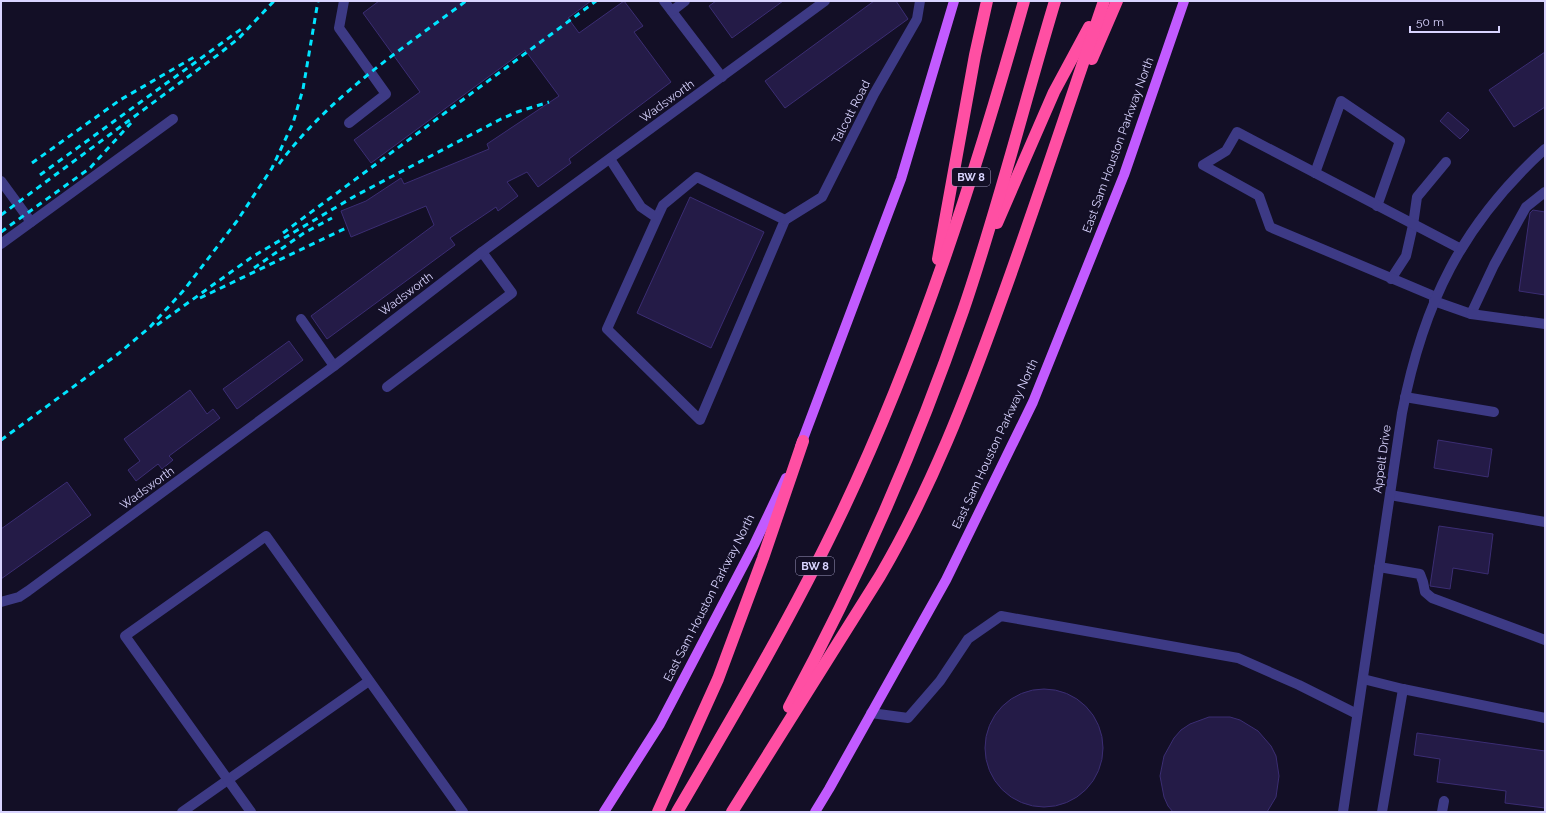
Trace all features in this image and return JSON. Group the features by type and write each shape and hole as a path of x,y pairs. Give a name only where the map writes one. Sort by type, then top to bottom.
{"highway":[{"path":"928,308 975,55 987,1"},
{"name":"BW 8","path":"677,812 754,680 813,570 868,455 928,308 1012,46 1024,1"},
{"name":"BW 8","path":"731,812 796,695 859,566 914,440 963,310 1002,184 1055,1"},
{"path":"731,812 880,576 915,513 961,410 1016,260 1104,1"},
{"path":"963,310 1035,131 1054,92 1104,1"},
{"path":"1059,135 1117,1"},
{"path":"658,812 718,679 763,558 803,441"}],"main road":[{"name":"East Sam Houston Parkway North","path":"604,812 660,724 754,545 803,441 901,179 954,1"},
{"name":"East Sam Houston Parkway North","path":"815,812 946,580 1033,402 1124,174 1184,1"}],"street":[{"path":"344,1 338,28 386,94 349,123"},
{"path":"664,1 722,77"},
{"path":"672,11 685,1"},
{"name":"Wadsworth","path":"1,602 19,597 28,591 334,366 482,252 825,1"},
{"name":"Talcott Road","path":"785,220 822,197 874,94 917,19 920,1"},
{"path":"1315,173 1341,101 1400,141 1377,206"},
{"path":"1,244 173,119"},
{"path":"1461,249 1237,132 1226,151 1203,165 1259,196 1270,227 1471,314 1545,324"},
{"name":"Appelt Drive","path":"1343,812 1405,397 1416,349 1435,299 1461,249 1489,208 1545,149"},
{"path":"610,159 641,207 657,218"},
{"path":"1391,279 1406,256 1417,197 1446,162"},
{"path":"697,177 785,220 700,420 607,329 657,218 663,205 697,177"},
{"path":"1,181 31,222"},
{"path":"1471,314 1494,265 1526,207 1545,192"},
{"path":"387,387 512,293 482,252"},
{"path":"301,319 334,366"},
{"path":"1405,397 1494,412"},
{"path":"1390,495 1545,522"},
{"path":"251,812 124,636 266,536 463,812"},
{"path":"1379,567 1420,574 1424,582 1425,592 1432,598 1545,640"},
{"path":"871,713 908,718 940,681 968,639 1001,616 1238,658 1299,685 1357,714"},
{"path":"1363,678 1403,689 1545,718"},
{"path":"182,812 369,680"},
{"path":"1382,812 1403,689"},
{"path":"1442,812 1444,801"}],"building":[{"path":"379,1 591,1 568,18 579,33 624,1 643,26 634,32 671,82 569,159 571,163 538,187 527,172 507,182 518,196 498,211 496,207 450,238 455,245 327,339 311,316 434,225 426,206 351,237 341,211 366,201 401,178 404,184 489,149 487,144 559,96 525,50 371,163 354,140 420,92 363,13"},
{"path":"716,1 783,1 732,38 709,6"},
{"path":"874,1 896,1 908,19 785,108 765,81"},
{"path":"1545,52 1545,107 1514,127 1489,90"},
{"path":"1448,112 1469,130 1460,139 1440,121"},
{"path":"690,197 764,232 711,348 637,313"},
{"path":"1533,210 1545,212 1545,295 1519,291 1530,213"},
{"path":"289,341 303,360 237,409 223,389"},
{"path":"190,390 207,414 213,409 220,418 169,456 173,460 162,469 158,464 136,481 128,470 140,461 124,439"},
{"path":"1438,440 1492,449 1488,477 1434,468"},
{"path":"67,482 91,515 1,579 1,529"},
{"path":"1439,526 1493,534 1488,574 1453,568 1450,589 1430,586"},
{"path":"1044,689 1067,693 1086,706 1099,725 1103,748 1099,771 1086,790 1067,803 1044,807 1021,803 1002,790 989,771 985,748 989,725 1002,706 1021,693"},
{"path":"1209,717 1230,717 1240,720 1258,731 1271,746 1276,756 1279,776 1276,797 1267,812 1173,812 1168,806 1164,797 1160,776 1164,756 1174,738 1181,730 1190,724"},
{"path":"1417,733 1545,751 1545,808 1505,803 1506,791 1437,782 1440,759 1414,755"}],"railway":[{"path":"1,215 219,54 239,38 274,1"},
{"path":"1,440 118,354 150,327 184,290 237,221 272,168 293,123 303,89 318,1"},
{"path":"279,164 320,117 342,96 366,76 466,1"},
{"path":"283,233 596,1"},
{"path":"40,175 244,27"},
{"path":"32,163 120,100 196,56"},
{"path":"157,325 252,257 355,196 499,120 517,112 549,102"},
{"path":"1,232 90,168 131,123"},
{"path":"254,268 304,233 332,218"},
{"path":"200,298 346,228"}]}
